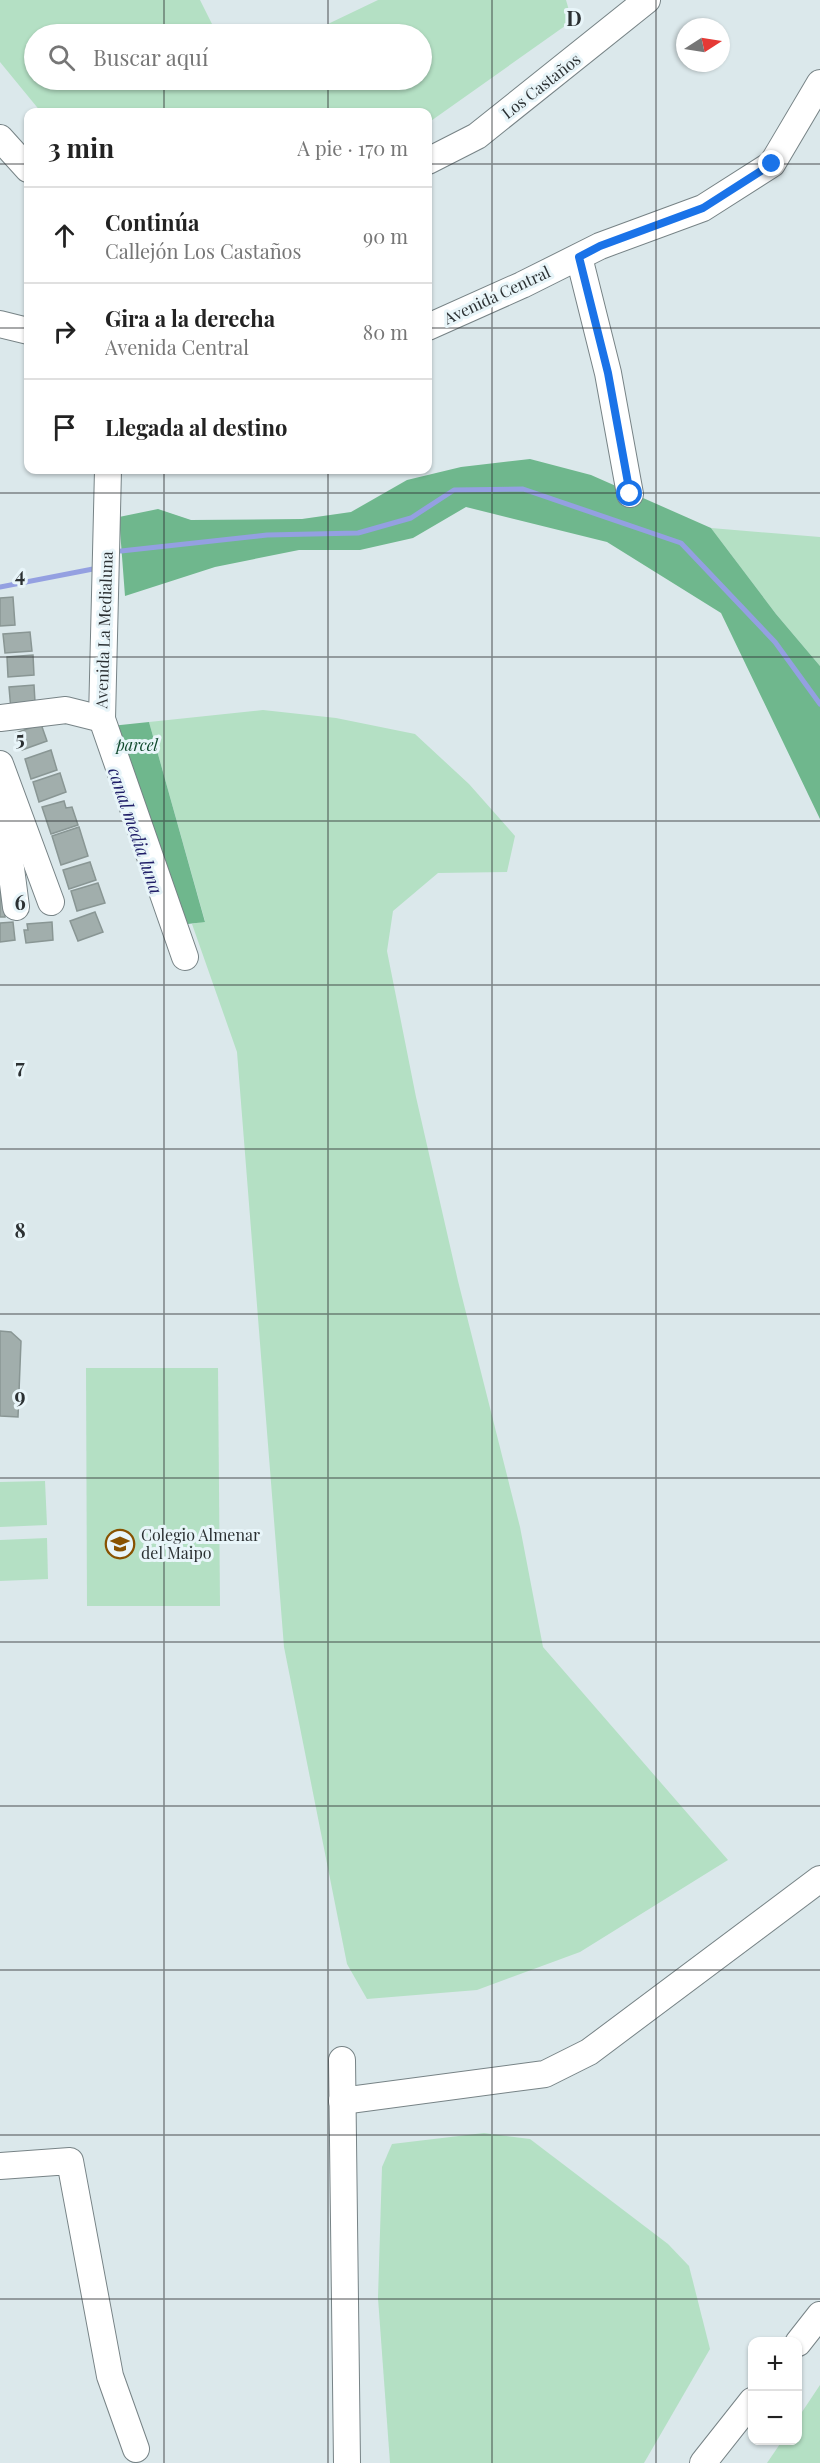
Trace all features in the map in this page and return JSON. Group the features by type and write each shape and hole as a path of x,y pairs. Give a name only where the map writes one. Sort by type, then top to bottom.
{"street":[{"name":"Los Castaños","path":"432,159 477,136 647,0"},
{"name":"Avenida Central","path":"432,325 600,246 703,208 772,164 820,86"},
{"path":"0,138 24,165"},
{"path":"579,257 608,373 630,494"},
{"path":"0,324 24,330"},
{"name":"Avenida La Medialuna","path":"108,474 102,719 185,957"},
{"path":"0,718 66,710 102,719"},
{"path":"0,764 51,902"},
{"path":"8,788 4,814 16,907"},
{"path":"342,2101 545,2074 589,2052 820,1879"},
{"path":"342,2060 347,2463"},
{"path":"0,2166 70,2161 110,2376 136,2449"},
{"path":"802,2338 820,2315"},
{"path":"703,2463 748,2407"}],"green space":[{"path":"0,0 200,0 212,24 24,24 24,90 432,90 432,24 328,24 378,0 566,0 572,21 432,120 432,108 38,108 0,62"},
{"path":"530,459 591,475 711,528 776,614 820,666 820,819 721,613 607,542 466,507 413,538 360,550 299,550 215,567 125,596 119,517 158,509 191,520 302,519 351,512 407,480 461,467"},
{"path":"711,528 820,537 820,666 776,614"},
{"path":"263,710 336,718 415,734 469,784 515,836 507,872 438,873 393,911 387,951 416,1097 458,1281 520,1527 543,1647 728,1860 580,1952 477,1990 367,1999 347,1964 284,1647 237,1052 192,924 205,921 149,722"},
{"name":"parcel","path":"149,722 205,922 179,925 111,726"},
{"path":"86,1368 218,1368 220,1606 87,1606"},
{"path":"45,1481 47,1525 0,1527 0,1482"},
{"path":"47,1538 48,1579 0,1581 0,1540"},
{"path":"484,2133 530,2139 668,2244 689,2266 710,2349 644,2463 390,2463 378,2298 382,2167 392,2144"},
{"path":"820,2385 820,2463 767,2463 779,2445 802,2445 802,2412"}],"building":[{"path":"13,597 15,625 0,626 0,598"},
{"path":"30,632 32,651 5,653 3,634"},
{"path":"33,655 34,675 8,677 7,657"},
{"path":"34,685 35,702 11,710 9,687"},
{"path":"41,724 47,741 22,750 16,733"},
{"path":"51,750 57,770 31,779 25,759"},
{"path":"60,773 66,792 39,802 33,782"},
{"path":"64,801 66,808 72,807 78,825 51,834 42,807"},
{"path":"79,827 88,856 61,865 52,836"},
{"path":"90,862 96,880 69,889 63,870"},
{"path":"98,883 105,903 77,911 71,891"},
{"path":"3,892 5,917 0,917 0,893"},
{"path":"95,912 103,932 78,941 70,921"},
{"path":"13,922 15,940 0,942 0,923"},
{"path":"52,922 53,940 26,943 24,930 28,930 27,924"},
{"path":"0,1331 11,1332 21,1341 18,1417 0,1416"}],"waterway":[{"path":"121,551 267,535 358,533 411,518 454,490 523,489 681,543 775,642 820,704"},
{"path":"0,587 93,569"}],"place":[{"name":"Colegio Almenar del Maipo","path":"120,1544"}],"route":[{"path":"630,494 608,373 579,257 600,246 703,208 772,164"}],"water label":[{"name":"canal media luna","path":"135,831"}]}
